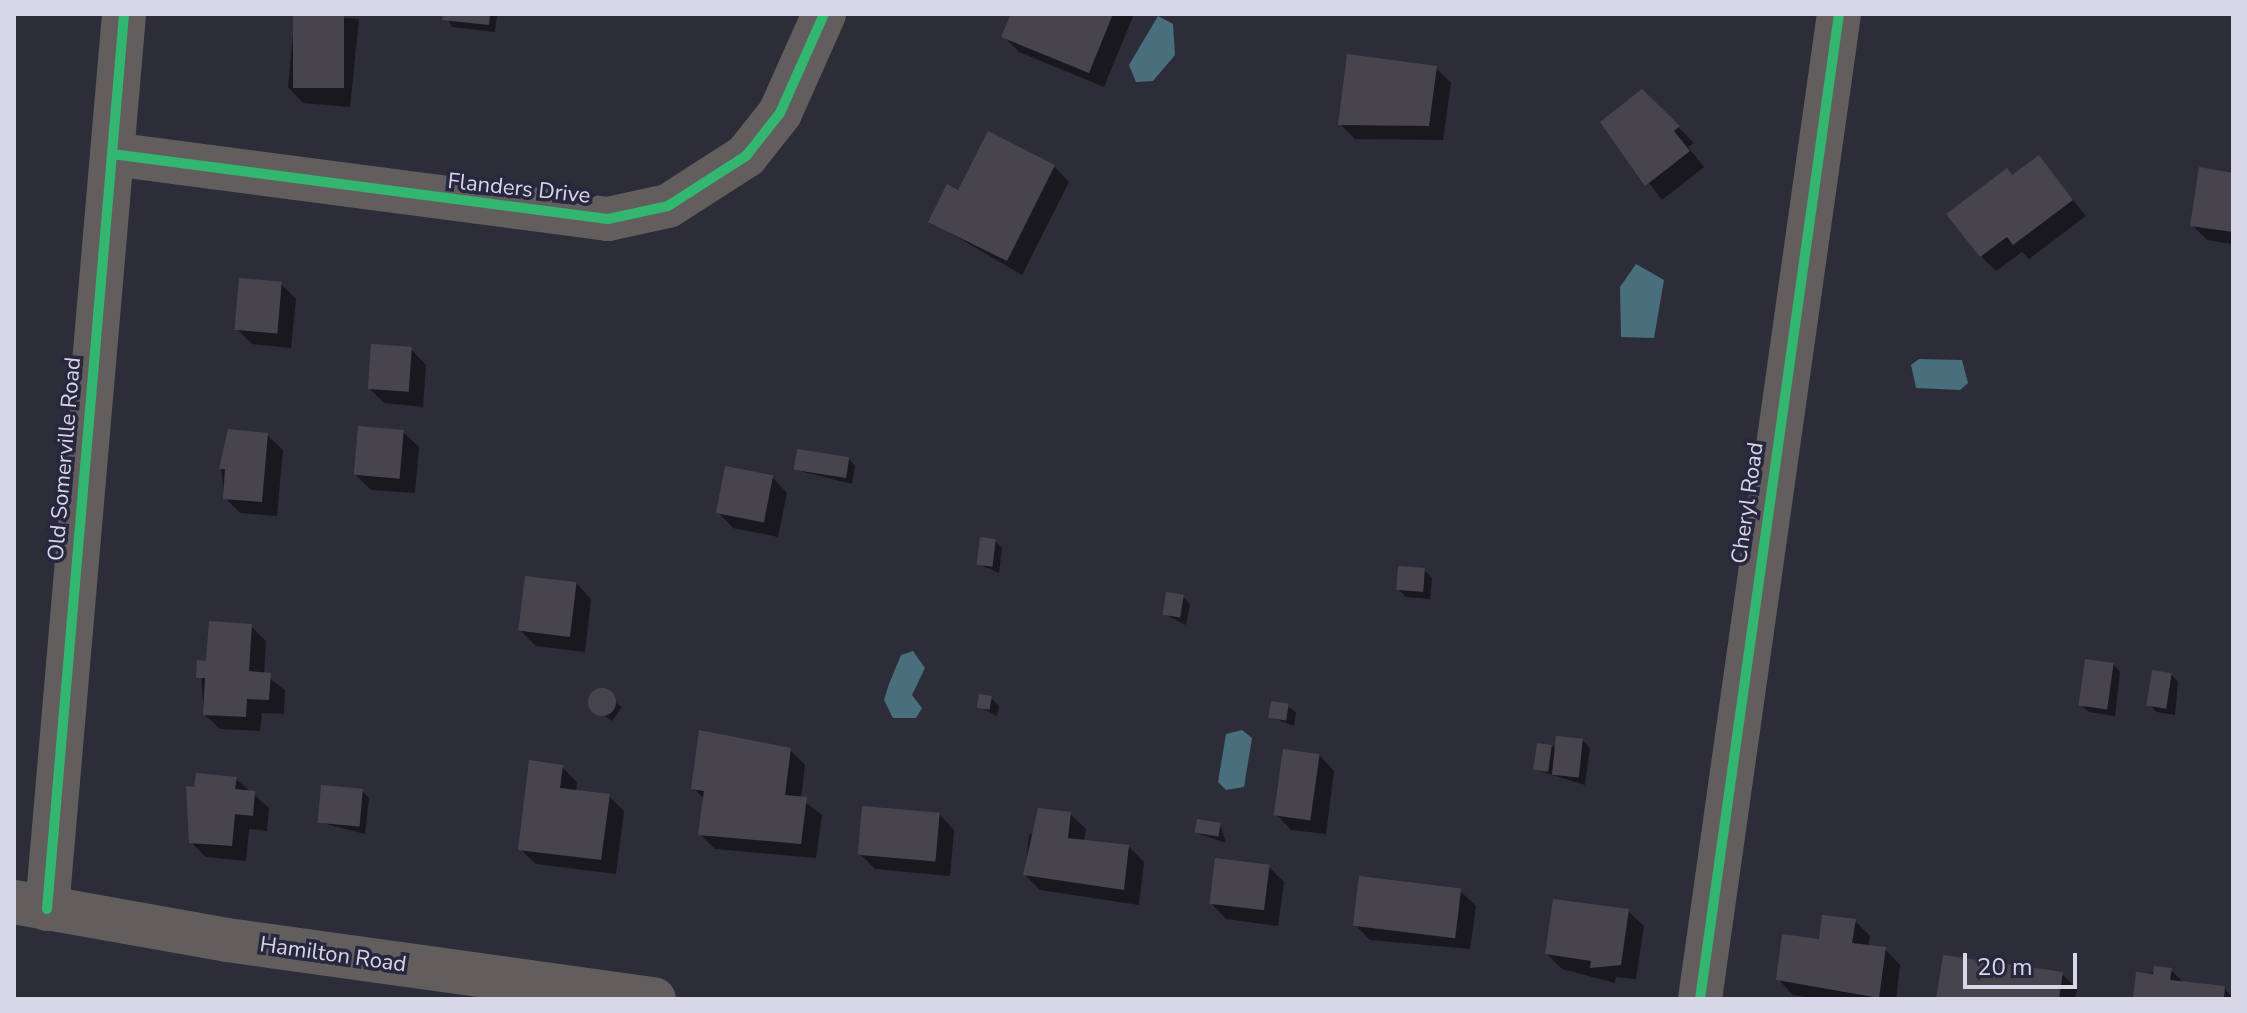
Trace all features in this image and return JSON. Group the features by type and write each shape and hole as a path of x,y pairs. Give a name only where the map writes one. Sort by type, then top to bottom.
{"street":[{"name":"Old Somerville Road","path":"30,905 112,154 124,14"},
{"name":"Flanders Drive","path":"112,154 608,219 668,206 746,156 780,113 824,14"},
{"name":"Cheryl Road","path":"1700,999 1839,14"},
{"name":"Hamilton Road","path":"30,905 654,999"}],"water":[{"path":"1158,16 1173,24 1175,55 1153,81 1136,82 1129,65"},
{"path":"1636,264 1664,280 1654,338 1621,337 1620,287"},
{"path":"1919,359 1962,360 1968,383 1960,390 1916,388 1911,365"},
{"path":"913,651 925,668 912,695 922,708 916,718 893,718 884,700 901,655"},
{"path":"1242,730 1252,738 1244,787 1226,790 1218,782 1226,734"}],"building":[{"path":"293,14 344,14 344,88 293,88"},
{"path":"443,14 490,14 489,25 442,20"},
{"path":"1011,14 1113,14 1089,73 1001,37"},
{"path":"1347,54 1437,66 1429,126 1338,125"},
{"path":"1642,89 1680,126 1674,131 1690,151 1645,186 1600,122"},
{"path":"988,131 1055,165 1007,261 928,222 947,184 958,190"},
{"path":"2039,155 2073,200 2013,245 2007,237 1980,257 1946,214 2007,168 2012,175"},
{"path":"2199,167 2233,173 2233,232 2190,226"},
{"path":"239,278 282,282 277,334 234,330"},
{"path":"371,344 412,347 409,392 368,389"},
{"path":"358,426 404,430 400,479 354,475"},
{"path":"228,429 268,433 262,502 223,499 225,469 219,469"},
{"path":"797,449 849,457 846,478 794,470"},
{"path":"725,466 773,475 764,522 716,513"},
{"path":"980,537 996,539 992,567 977,565"},
{"path":"1398,566 1425,568 1423,592 1396,590"},
{"path":"525,576 577,582 570,637 518,631"},
{"path":"1166,592 1184,595 1180,618 1162,615"},
{"path":"209,621 252,624 249,671 271,673 269,700 247,699 246,717 203,715 205,678 196,678 197,660 206,661"},
{"path":"2085,659 2114,663 2107,710 2078,706"},
{"path":"2152,670 2172,673 2166,709 2146,706"},
{"path":"602,688 612,692 616,702 612,712 602,716 592,712 588,702 592,692"},
{"path":"979,694 992,696 990,710 977,708"},
{"path":"1271,701 1289,704 1286,721 1268,718"},
{"path":"699,730 791,748 785,795 807,797 801,844 698,835 704,791 691,789"},
{"path":"1556,736 1583,739 1579,778 1552,775"},
{"path":"1537,743 1552,745 1548,772 1533,770"},
{"path":"1283,749 1320,754 1310,820 1274,815"},
{"path":"529,760 563,765 560,788 610,794 601,860 518,850"},
{"path":"196,773 237,777 235,789 255,791 253,816 235,814 232,846 189,843 186,786 194,787"},
{"path":"321,785 363,789 360,827 318,823"},
{"path":"862,806 940,813 935,862 858,855"},
{"path":"1038,808 1071,812 1068,838 1129,845 1124,890 1023,875"},
{"path":"1197,819 1221,823 1219,837 1195,833"},
{"path":"1215,858 1270,865 1264,910 1209,904"},
{"path":"1359,876 1461,889 1455,938 1353,926"},
{"path":"1553,899 1629,909 1621,965 1590,968 1591,961 1545,954"},
{"path":"1822,915 1856,919 1852,943 1886,947 1879,998 1776,980 1782,934 1819,939"},
{"path":"1943,955 2063,972 2059,999 1936,999"},
{"path":"2154,966 2172,968 2170,980 2225,986 2224,999 2133,999 2136,972 2153,974"}],"cycle path":[{"path":"47,909 124,14"},
{"path":"112,154 608,219 668,206 746,156 780,113 824,14"},
{"path":"1700,999 1839,14"}]}
